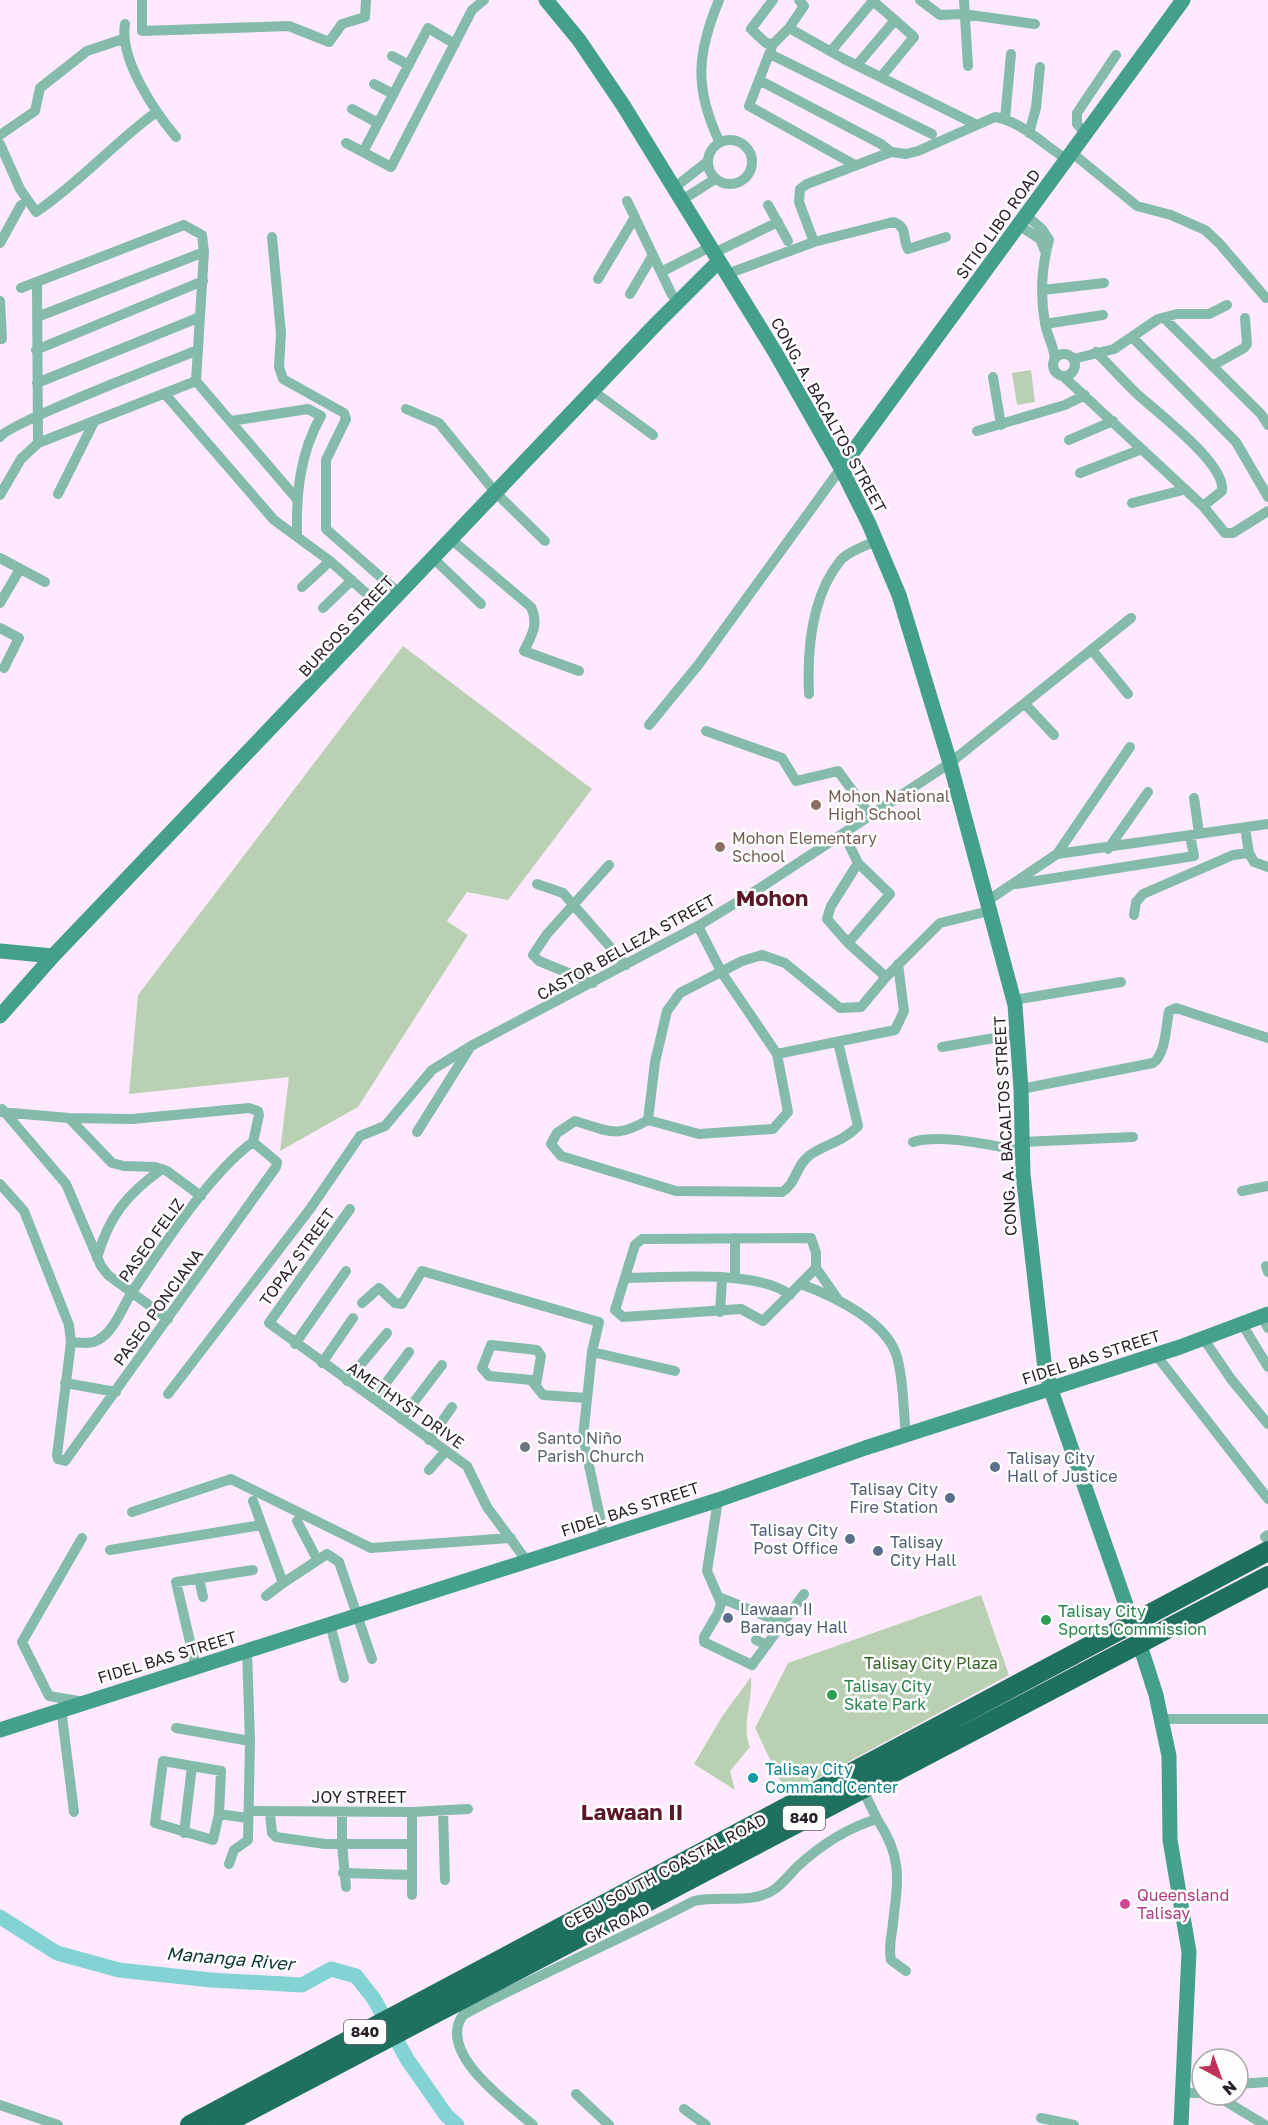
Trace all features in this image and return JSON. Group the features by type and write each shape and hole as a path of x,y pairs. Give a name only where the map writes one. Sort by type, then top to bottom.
{"highway":[{"name":"CEBU SOUTH COASTAL ROAD","path":"222,2125 544,1945 1133,1623 1267,1541"},
{"name":"CEBU SOUTH COASTAL ROAD","path":"190,2125 544,1945 862,1788 1268,1576"}],"street":[{"path":"142,0 142,31 289,26 329,42 342,24 365,17 366,0"},
{"path":"346,143 391,167 472,10 484,0"},
{"name":"CONG. A. BACALTOS STREET","path":"546,0 579,40 678,194 842,468 899,595 950,763 1014,1000 1018,1034 1022,1146 1036,1304 1044,1362 1051,1390 1140,1643 1161,1719 1168,1756 1170,1840 1188,1940 1181,2125"},
{"path":"719,0 704,35 701,63 706,113 719,141"},
{"path":"773,0 751,29 771,49 932,134"},
{"path":"799,0 804,6 771,49 749,106 855,165"},
{"path":"920,0 940,15 963,14 1035,24"},
{"path":"964,0 963,14 968,66"},
{"name":"SITIO LIBO ROAD","path":"842,468 1184,0"},
{"path":"831,51 873,1 914,37 881,77"},
{"path":"857,65 895,20"},
{"path":"125,24 123,39 142,88 155,112 176,137"},
{"path":"363,152 429,28 455,44"},
{"path":"789,28 977,125"},
{"path":"0,135 35,111 40,88 87,51 123,39"},
{"path":"1005,119 1011,54"},
{"path":"1085,133 1077,124 1077,113 1116,55"},
{"path":"392,56 409,65"},
{"path":"1029,133 1036,108 1040,67"},
{"path":"759,80 873,139 891,152"},
{"path":"375,84 393,94"},
{"path":"352,109 378,123"},
{"path":"0,144 20,189 36,212 60,196 116,142 155,112"},
{"path":"814,242 799,202 800,189 891,152 906,154 918,151 995,117 1021,125 1029,133 1069,156 1137,206 1172,215 1205,230 1220,243 1266,298"},
{"path":"736,140 743,144 752,157 752,166 745,178 734,184 715,178 678,194 707,162 709,154 719,141 736,140"},
{"path":"707,162 715,178"},
{"path":"627,201 672,295"},
{"path":"0,243 21,205"},
{"path":"768,205 789,241"},
{"path":"598,279 634,217"},
{"path":"1025,219 1040,239 1045,251 1043,290 1045,324 1055,359 1055,371 1085,395 1183,490 1203,506 1228,535"},
{"path":"717,259 778,222"},
{"path":"661,272 717,259 814,242 893,222 899,224 904,230 908,249 946,237"},
{"path":"21,288 184,225 202,235 203,281 196,381 296,498"},
{"path":"272,237 281,333 279,367 283,379 344,413 346,419 326,460 326,529 400,594"},
{"path":"37,317 204,252"},
{"path":"630,294 653,255"},
{"name":"BURGOS STREET","path":"0,1016 53,956 386,610 717,259"},
{"path":"36,350 203,281"},
{"path":"38,282 36,350 38,443"},
{"path":"1043,290 1104,283"},
{"path":"0,339 2,339 1,304"},
{"path":"1055,359 1064,355 1072,359 1114,349 1148,323 1177,314 1209,314 1227,305"},
{"path":"1045,324 1103,315"},
{"path":"37,383 200,317"},
{"path":"1164,318 1261,414 1268,425"},
{"path":"1212,366 1247,344 1245,318"},
{"path":"1132,337 1236,442 1268,497"},
{"path":"0,437 3,432 36,417 198,350"},
{"path":"1096,352 1199,449 1214,469 1223,485 1222,491 1203,506"},
{"path":"1063,376 1074,369 1072,359"},
{"path":"993,377 1001,425"},
{"path":"0,495 21,459 38,443 196,381"},
{"path":"593,391 653,435"},
{"path":"165,394 274,520 330,561 386,610"},
{"path":"977,431 1065,405 1085,395"},
{"path":"231,421 308,409 321,416 305,452 296,498 297,536"},
{"path":"406,409 439,423 496,494 545,541"},
{"path":"1069,440 1113,421"},
{"path":"58,494 94,422"},
{"path":"1080,473 1142,449"},
{"path":"649,725 699,664 842,468"},
{"path":"1132,503 1183,490"},
{"path":"1232,547 1227,541 1228,535 1268,511"},
{"path":"452,540 531,607 536,617 534,629 524,651 579,671"},
{"path":"809,694 808,669 820,593 842,559 877,542"},
{"path":"0,558 45,582"},
{"path":"434,559 481,604"},
{"path":"302,587 330,561"},
{"path":"1,598 20,569"},
{"path":"322,608 352,580"},
{"name":"CASTOR BELLEZA STREET","path":"168,1394 310,1209 360,1136 385,1126 432,1070 471,1046 698,926 871,816 950,763 1131,618"},
{"path":"0,628 19,638 5,669"},
{"path":"1092,650 1128,694"},
{"path":"1025,704 1054,735"},
{"path":"706,731 782,758 796,781 838,771 871,816"},
{"path":"648,1120 655,1062 667,1011 680,993 723,973 742,961 762,955 785,963 840,1008 861,1007 898,964 940,923 988,906 1057,854 1130,747"},
{"path":"1108,849 1148,792"},
{"path":"1194,798 1194,856 1197,869"},
{"path":"1057,854 1108,849 1268,824"},
{"path":"1245,828 1251,858"},
{"path":"846,838 858,863 890,894 848,943"},
{"path":"1134,915 1136,902 1143,894 1197,869 1233,855 1268,860"},
{"path":"1013,885 1070,878 1194,856"},
{"path":"1251,858 1268,867"},
{"path":"858,863 827,914 829,924 886,977"},
{"path":"593,983 534,957 535,950 547,934 609,865"},
{"path":"537,884 563,893 626,965"},
{"path":"698,926 723,973 777,1054 788,1112 773,1129 699,1134 648,1120 628,1132 613,1132 575,1122 557,1133 551,1144 561,1156 676,1191 782,1192 792,1186 799,1167 809,1155 848,1137 858,1126 838,1042"},
{"path":"0,951 53,956"},
{"path":"777,1054 895,1030 904,1011 898,964"},
{"path":"1014,1000 1121,982"},
{"path":"1021,1089 1153,1063 1158,1060 1161,1052 1169,1011 1176,1008 1268,1038"},
{"path":"942,1047 1018,1034"},
{"path":"417,1132 471,1046"},
{"path":"1,1110 69,1118 132,1119 249,1108 258,1112 253,1143"},
{"path":"1,1110 66,1184 97,1258 108,1275 168,1319"},
{"path":"69,1118 112,1163 162,1169 201,1196"},
{"path":"913,1142 924,1139 1022,1146 1133,1137"},
{"name":"PASEO PONCIANA","path":"65,1383 57,1455 62,1460 68,1459 276,1167 276,1158 253,1143"},
{"name":"PASEO FELIZ","path":"71,1342 91,1343 105,1335 132,1292 201,1196 233,1156 253,1143"},
{"path":"97,1258 104,1235 118,1208 139,1186 162,1169"},
{"path":"0,1184 24,1211 69,1324 71,1342 65,1383 116,1392"},
{"path":"1242,1191 1268,1186"},
{"name":"TOPAZ STREET","path":"268,1323 350,1209"},
{"path":"735,1238 735,1277"},
{"path":"816,1268 763,1322 741,1310 621,1317 615,1312 635,1245 642,1239 811,1238 816,1253 816,1268 837,1298 884,1335 895,1351 906,1435"},
{"path":"295,1344 346,1271"},
{"path":"362,1302 379,1288 394,1303 402,1304 422,1271 599,1322 592,1352 583,1437 604,1536"},
{"path":"625,1278 722,1279 735,1277 771,1284 790,1295"},
{"path":"720,1312 722,1279"},
{"path":"801,1284 837,1298"},
{"path":"322,1363 353,1318"},
{"name":"FIDEL BAS STREET","path":"0,1730 61,1708 718,1500 906,1435 1156,1355 1242,1324 1266,1319"},
{"name":"AMETHYST DRIVE","path":"268,1323 467,1466 487,1507 526,1560"},
{"path":"1242,1324 1268,1367"},
{"path":"347,1381 387,1333"},
{"path":"1203,1338 1231,1379 1268,1424"},
{"path":"536,1385 531,1380 489,1376 484,1373 482,1368 491,1345 537,1350 541,1356 536,1385 537,1391 543,1395 586,1398"},
{"path":"374,1399 409,1352"},
{"path":"592,1352 675,1371"},
{"path":"1156,1355 1268,1499"},
{"path":"402,1419 442,1365"},
{"path":"429,1440 452,1407"},
{"path":"429,1470 446,1452"},
{"path":"132,1512 231,1479 371,1548 511,1538"},
{"path":"718,1500 707,1571 721,1598 718,1613 708,1629 704,1642 752,1665 804,1594"},
{"path":"253,1501 283,1583"},
{"path":"297,1521 317,1559"},
{"path":"110,1550 261,1525"},
{"path":"82,1538 22,1642 49,1696 84,1702"},
{"path":"266,1596 327,1554 339,1562 372,1659"},
{"path":"195,1667 176,1582 253,1570"},
{"path":"199,1578 203,1597"},
{"path":"721,1598 783,1623"},
{"path":"330,1624 344,1678"},
{"path":"756,1640 767,1645"},
{"path":"229,1864 234,1850 248,1840 250,1741 247,1651"},
{"path":"61,1708 74,1812"},
{"path":"1161,1719 1268,1719"},
{"path":"176,1728 250,1741"},
{"path":"164,1761 192,1766 221,1771 219,1814 213,1840 155,1823 164,1761"},
{"path":"184,1833 192,1766"},
{"path":"862,1788 877,1820 889,1837 898,1863 899,1891 890,1938 890,1955 891,1960 906,1971"},
{"name":"JOY STREET","path":"219,1814 443,1812 468,1809"},
{"path":"342,1812 343,1873 346,1887"},
{"path":"412,1812 412,1895"},
{"path":"443,1812 444,1880"},
{"path":"270,1813 273,1836 320,1844 412,1844"},
{"name":"GK ROAD","path":"533,2125 470,2066 456,2036 457,2024 463,2015 553,1968 586,1956 694,1901 706,1898 760,1896 775,1889 807,1858 827,1844 855,1826 877,1820"},
{"path":"343,1873 412,1875"},
{"path":"1250,2083 1268,2082"},
{"path":"1181,2093 1190,2093"},
{"path":"576,2094 609,2125"},
{"path":"0,2105 58,2125"},
{"path":"1235,2107 1265,2125"},
{"path":"684,2109 706,2125"},
{"path":"1041,2118 1074,2125"}],"green space":[{"path":"1031,370 1035,402 1017,405 1012,373"},
{"path":"403,646 592,789 508,900 467,892 447,921 468,935 358,1107 280,1151 289,1077 129,1094 138,995"},
{"name":"Talisay City Plaza","path":"981,1595 1009,1675 787,1795 755,1728 788,1663"},
{"path":"751,1677 747,1722 750,1747 730,1771 735,1790 694,1764 723,1715"}],"waterway":[{"name":"Mananga River","path":"0,1917 57,1953 119,1970 211,1980 302,1985 331,1969 356,1976 374,1999 407,2059 446,2115 457,2125"}],"place":[{"name":"Mohon National High School","path":"816,805"},
{"name":"Mohon Elementary School","path":"720,847"},
{"name":"Santo Niño Parish Church","path":"525,1447"},
{"name":"Talisay City Hall of Justice","path":"995,1467"},
{"name":"Talisay City Fire Station","path":"950,1498"},
{"name":"Talisay City Post Office","path":"850,1539"},
{"name":"Talisay City Hall","path":"878,1551"},
{"name":"Lawaan II Barangay Hall","path":"728,1618"},
{"name":"Talisay City Sports Commission","path":"1046,1620"},
{"name":"Talisay City Skate Park","path":"832,1695"},
{"name":"Talisay City Command Center","path":"753,1778"},
{"name":"Queensland Talisay","path":"1125,1904"}],"district":[{"name":"Mohon","path":"772,898"},
{"name":"Lawaan II","path":"632,1812"}]}
